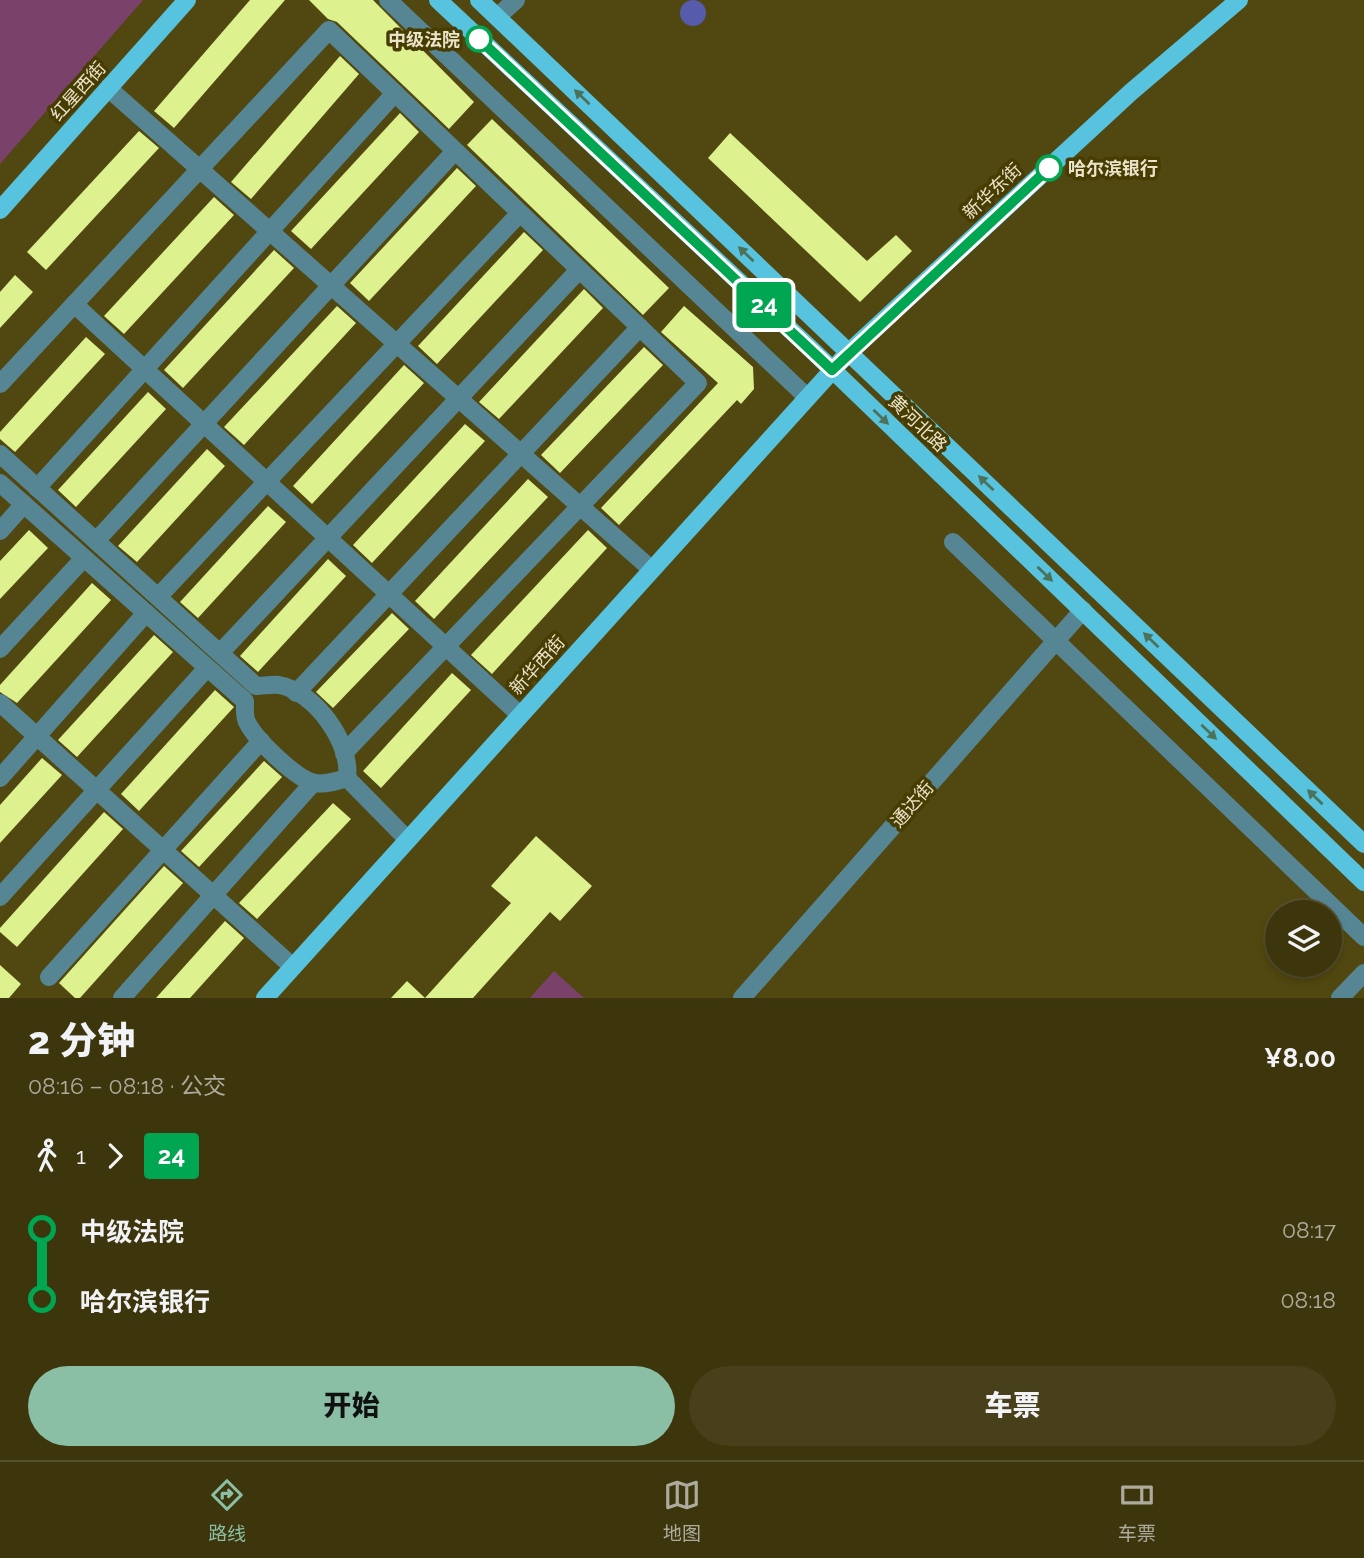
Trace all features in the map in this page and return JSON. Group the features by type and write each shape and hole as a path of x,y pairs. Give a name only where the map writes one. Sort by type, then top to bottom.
{"main road":[{"name":"红星西街","path":"0,210 187,0"},
{"name":"黄河北路","path":"438,0 840,361 1364,845"},
{"name":"黄河北路","path":"479,0 840,361 1083,610 1364,882"},
{"name":"新华东街","path":"840,361 1131,92 1240,0"},
{"name":"新华西街","path":"265,998 840,361"}],"street":[{"path":"388,0 807,397"},
{"path":"497,17 516,0"},
{"path":"0,384 329,30 698,383 344,753"},
{"path":"108,88 652,569"},
{"path":"37,488 395,93"},
{"path":"96,541 455,151"},
{"path":"158,597 520,213"},
{"path":"220,653 579,270"},
{"path":"74,304 266,483 392,594 520,715"},
{"path":"296,693 392,594 640,327"},
{"path":"0,454 256,686 279,685 312,703 330,725 344,753 349,766 347,778"},
{"path":"0,483 245,701 245,719 261,741 292,770 313,783 331,783 347,778"},
{"path":"0,531 24,505"},
{"path":"953,542 1364,936"},
{"path":"0,649 84,558"},
{"name":"通达街","path":"742,998 1083,610"},
{"path":"0,778 146,613"},
{"path":"0,897 207,668"},
{"path":"0,703 293,967"},
{"path":"49,977 261,741"},
{"path":"347,778 407,839"},
{"path":"122,998 313,783"},
{"path":"1340,998 1364,972"}],"shaded area":[{"path":"0,0 143,0 0,164"},
{"path":"554,971 584,998 530,998"}],"water":[{"path":"693,0 702,4 706,13 702,22 693,26 684,22 680,13 684,4"}],"building":[{"path":"250,0 285,0 174,128 154,111"},
{"path":"309,0 373,0 474,102 449,129 337,22 328,19"},
{"path":"340,56 359,74 251,199 231,182"},
{"path":"400,113 419,132 311,249 291,231"},
{"path":"492,119 669,288 643,315 467,145"},
{"path":"139,131 159,148 46,270 27,252"},
{"path":"730,133 867,261 896,235 912,251 860,302 708,158"},
{"path":"457,168 476,186 369,301 350,283"},
{"path":"214,197 234,215 124,334 104,316"},
{"path":"524,232 543,250 437,364 418,346"},
{"path":"274,250 294,268 183,388 164,370"},
{"path":"15,275 33,292 0,328 0,292"},
{"path":"584,289 603,308 499,419 479,402"},
{"path":"337,306 356,323 244,445 224,427"},
{"path":"684,306 753,367 754,389 741,404 737,400 619,525 601,508 718,383 661,332"},
{"path":"86,337 105,354 15,452 0,439 0,432"},
{"path":"644,347 663,365 560,473 541,455"},
{"path":"404,365 424,383 312,504 293,486"},
{"path":"148,392 166,409 76,507 58,490"},
{"path":"465,424 485,441 372,563 353,545"},
{"path":"207,449 225,466 137,562 118,546"},
{"path":"528,479 548,497 434,619 415,601"},
{"path":"268,506 286,522 198,618 180,602"},
{"path":"29,530 48,548 0,599 0,561"},
{"path":"588,530 607,548 492,674 471,655"},
{"path":"328,559 346,576 258,672 240,656"},
{"path":"92,583 111,600 17,703 0,692 0,685"},
{"path":"392,613 409,629 333,708 316,692"},
{"path":"154,635 173,652 77,757 58,740"},
{"path":"452,673 471,690 381,788 363,771"},
{"path":"215,690 234,707 139,811 121,794"},
{"path":"42,758 62,775 0,843 0,805"},
{"path":"264,761 282,777 199,867 181,851"},
{"path":"333,803 351,819 257,919 239,903"},
{"path":"104,812 123,829 17,947 0,932 0,928"},
{"path":"536,836 592,886 560,921 550,912 473,998 425,998 511,903 491,886"},
{"path":"164,866 183,883 80,998 75,998 59,983"},
{"path":"225,921 244,938 190,998 156,998"},
{"path":"0,965 21,984 9,998 0,998"},
{"path":"407,981 425,998 391,998"}],"bus line":[{"name":"24","path":"479,39 832,370 848,352 1049,168"}],"place":[{"name":"中级法院","path":"479,39"},
{"name":"哈尔滨银行","path":"1049,168"}]}
